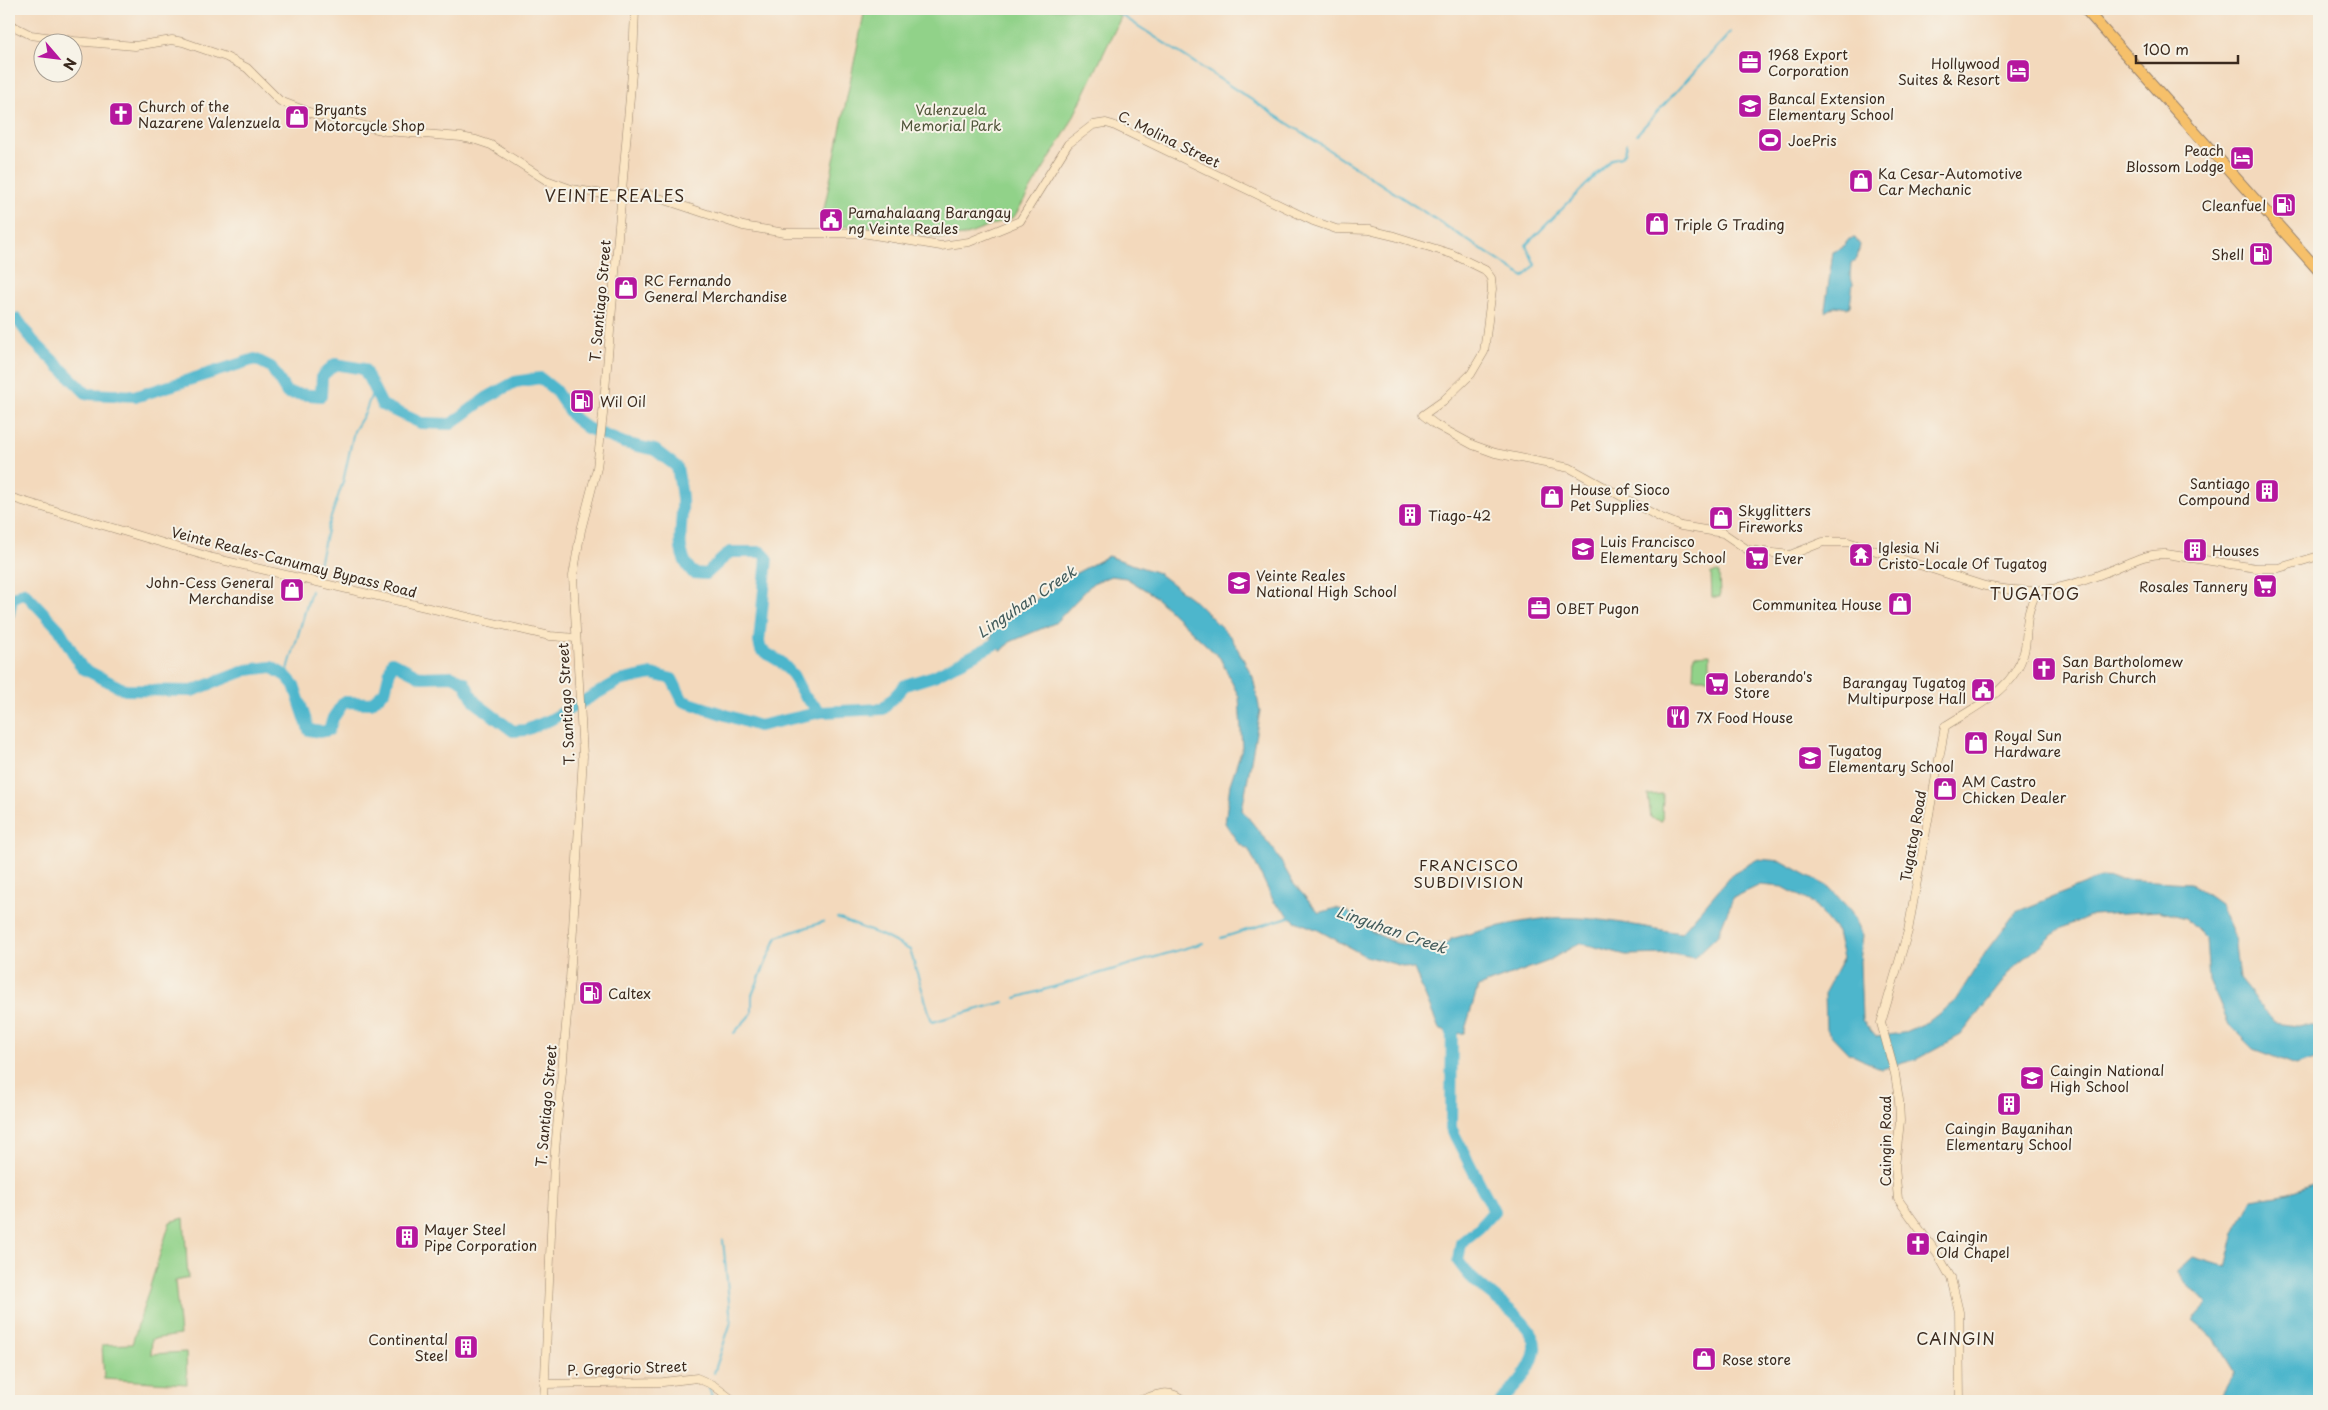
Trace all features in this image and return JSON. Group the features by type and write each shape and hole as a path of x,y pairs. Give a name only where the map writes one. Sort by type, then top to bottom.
{"highway":[{"path":"2085,9 2319,271"}],"street":[{"name":"T. Santiago Street","path":"544,1401 554,1162 570,980 582,774 581,714 573,576 597,468 602,426 633,62 635,9"},
{"name":"C. Molina Street","path":"9,24 31,35 78,41 135,46 172,40 183,42 226,57 247,68 280,101 314,114 386,131 462,137 476,140 490,145 546,180 596,194 637,194 660,197 723,220 768,232 804,234 862,233 941,246 955,245 993,233 1020,221 1068,144 1093,125 1106,124 1130,132 1213,175 1313,221 1336,229 1369,230 1394,236 1452,254 1485,270 1491,278 1492,289 1484,352 1471,374 1443,401 1423,414 1436,425 1473,445 1495,453 1570,468 1660,517 1681,526 1723,533 1748,550 1790,555 1822,542 1848,542 1985,586 2006,590 2036,592"},
{"name":"Veinte Reales-Canumay Bypass Road","path":"9,497 213,558 550,636 576,638"},
{"path":"2036,592 2076,584 2152,554 2166,554 2256,568 2279,568 2319,556"},
{"name":"Tugatog Road","path":"1882,1029 1881,1023 1884,1007 1910,922 1945,726 2001,690 2014,674 2025,650 2028,616 2036,592"},
{"name":"Caingin Road","path":"1882,1029 1895,1074 1900,1121 1895,1167 1898,1199 1938,1255 1954,1286 1959,1312 1960,1401"},
{"name":"P. Gregorio Street","path":"544,1384 663,1382 697,1378 714,1385 734,1401"},
{"path":"1138,1401 1168,1392 1177,1394 1184,1401"}],"green space":[{"name":"Valenzuela Memorial Park","path":"865,9 1109,9 1121,17 1069,126 1014,217 964,236 943,238 882,228 849,226 820,229"},
{"path":"1719,572 1720,597 1712,597 1711,573"},
{"path":"1710,654 1710,678 1693,678 1694,655"},
{"path":"1663,794 1662,821 1651,818 1648,795"},
{"path":"184,1218 188,1278 175,1281 180,1335 152,1339 151,1354 186,1352 187,1384 104,1379 102,1345 132,1344 170,1222"}],"water":[{"path":"1855,238 1860,245 1857,259 1851,264 1850,276 1853,283 1850,306 1847,308 1835,306 1826,312 1833,252 1842,248 1849,239"},
{"path":"1108,556 1158,573 1197,603 1231,637 1253,677 1260,711 1242,810 1275,851 1293,883 1319,913 1336,908 1348,912 1372,932 1396,943 1421,948 1448,943 1451,939 1501,926 1552,918 1583,918 1681,933 1733,873 1758,859 1781,861 1829,887 1851,911 1863,935 1860,962 1862,1020 1876,1037 1902,1033 1928,1022 1955,1001 1987,950 2016,912 2100,878 2190,883 2220,904 2234,936 2239,979 2274,1022 2319,1028 2319,1058 2296,1065 2253,1049 2229,1025 2209,980 2206,939 2185,918 2159,911 2092,915 2062,928 2014,967 1961,1035 1917,1059 1882,1069 1848,1053 1826,1030 1825,992 1843,958 1837,932 1814,904 1783,887 1760,885 1733,898 1718,935 1694,958 1672,954 1626,955 1580,943 1546,962 1478,987 1464,1033 1451,1034 1439,1029 1414,969 1365,956 1318,930 1295,921 1274,902 1249,850 1238,843 1225,823 1230,784 1242,748 1239,697 1220,658 1152,594 1126,578 1111,576 1093,583 1055,623 1010,642 1001,652 991,638 993,630 1067,578"},
{"path":"2319,1164 2319,1401 2219,1401 2235,1372 2214,1338 2193,1320 2207,1305 2177,1272 2193,1257 2226,1267 2235,1233 2252,1199 2289,1193 2313,1184"}],"waterway":[{"path":"1112,9 1524,277 1535,265 1526,245 1612,159 1621,157 1625,153 1627,144"},
{"path":"1637,134 1731,32"},
{"path":"9,320 17,319 33,341 87,394 138,396 255,359 271,367 287,393 321,396 322,376 335,364 364,369 382,405 421,423 451,424 486,398 515,382 540,378 555,390 573,417 587,428 624,443 655,450 677,467 682,498 681,547 683,556 693,573 706,574 730,552 761,552 767,558 759,642 761,650 781,662 793,675 804,696 821,712"},
{"path":"317,573 328,526 343,482 354,431 365,413 374,387"},
{"path":"286,676 311,591"},
{"name":"Linguhan Creek","path":"9,614 12,599 24,592 59,629 82,668 125,690 192,691 247,670 271,667 286,676 294,685 309,730 320,732 329,730 333,718 344,702 371,703 385,691 392,662 421,677 452,676 464,682 475,702 513,731 526,730 550,720 619,681 652,674 672,679 683,701 759,726 821,712 883,709 905,685 934,676 995,644 1008,635"},
{"path":"1221,938 1292,916"},
{"path":"837,918 883,936 910,950 932,1022 1004,1002"},
{"path":"734,1033 752,1013 752,995 777,937 823,922"},
{"path":"1016,998 1203,943"},
{"path":"1452,1017 1451,1128 1494,1211 1479,1228 1461,1243 1458,1261 1480,1286 1521,1321 1529,1330 1534,1340 1535,1350 1527,1371 1501,1401"},
{"path":"714,1373 731,1322 723,1240"},
{"path":"709,1387 713,1401"}],"place":[{"name":"1968 Export Corporation","path":"1750,62"},
{"name":"Hollywood Suites & Resort","path":"2018,71"},
{"name":"Bancal Extension Elementary School","path":"1750,106"},
{"name":"Church of the Nazarene Valenzuela","path":"121,114"},
{"name":"Bryants Motorcycle Shop","path":"297,117"},
{"name":"JoePris","path":"1770,140"},
{"name":"Peach Blossom Lodge","path":"2242,158"},
{"name":"Ka Cesar-Automotive Car Mechanic","path":"1861,181"},
{"name":"Cleanfuel","path":"2284,205"},
{"name":"Pamahalaang Barangay ng Veinte Reales","path":"831,220"},
{"name":"Triple G Trading","path":"1657,224"},
{"name":"Shell","path":"2261,254"},
{"name":"RC Fernando General Merchandise","path":"626,288"},
{"name":"Wil Oil","path":"582,401"},
{"name":"Santiago Compound","path":"2267,491"},
{"name":"House of Sioco Pet Supplies","path":"1552,497"},
{"name":"Tiago-42","path":"1410,515"},
{"name":"Skyglitters Fireworks","path":"1721,518"},
{"name":"Luis Francisco Elementary School","path":"1583,549"},
{"name":"Houses","path":"2195,550"},
{"name":"Iglesia Ni Cristo-Locale Of Tugatog","path":"1861,555"},
{"name":"Ever","path":"1757,558"},
{"name":"Veinte Reales National High School","path":"1239,583"},
{"name":"Rosales Tannery","path":"2265,586"},
{"name":"John-Cess General Merchandise","path":"292,590"},
{"name":"Communitea House","path":"1900,604"},
{"name":"OBET Pugon","path":"1539,608"},
{"name":"San Bartholomew Parish Church","path":"2044,669"},
{"name":"Loberando's Store","path":"1717,684"},
{"name":"Barangay Tugatog Multipurpose Hall","path":"1983,690"},
{"name":"7X Food House","path":"1678,717"},
{"name":"Royal Sun Hardware","path":"1976,743"},
{"name":"Tugatog Elementary School","path":"1810,758"},
{"name":"AM Castro Chicken Dealer","path":"1945,789"},
{"name":"Caltex","path":"591,993"},
{"name":"Caingin National High School","path":"2032,1078"},
{"name":"Caingin Bayanihan Elementary School","path":"2009,1104"},
{"name":"Mayer Steel Pipe Corporation","path":"407,1237"},
{"name":"Caingin Old Chapel","path":"1918,1244"},
{"name":"Continental Steel","path":"466,1347"},
{"name":"Rose store","path":"1704,1359"}],"district":[{"name":"VEINTE REALES","path":"615,195"},
{"name":"TUGATOG","path":"2035,593"},
{"name":"FRANCISCO SUBDIVISION","path":"1469,872"},
{"name":"CAINGIN","path":"1956,1338"}]}
